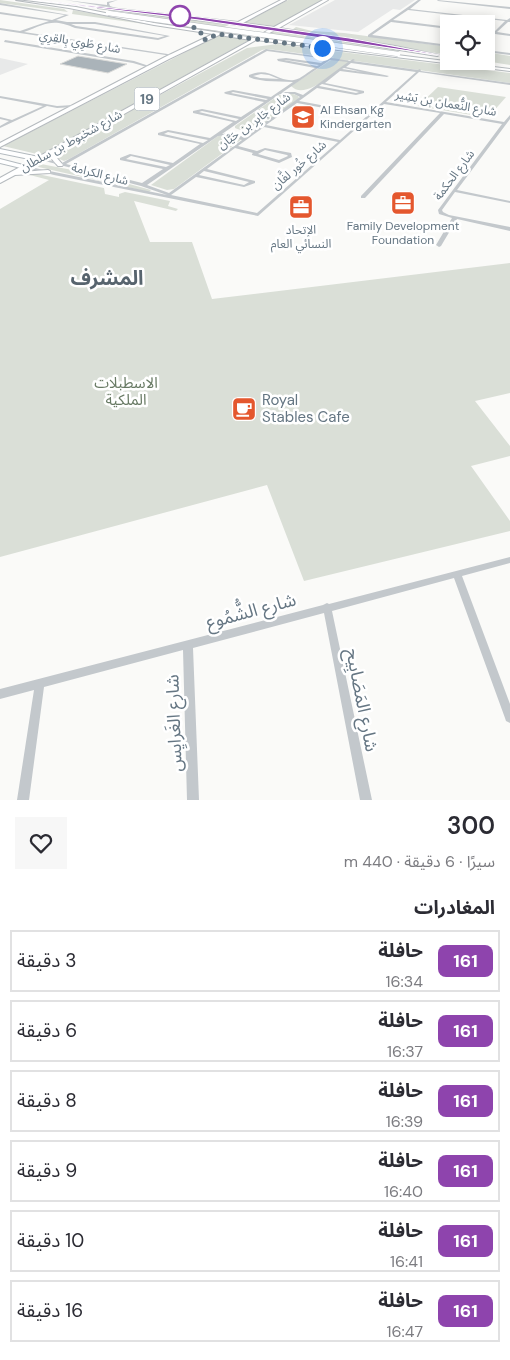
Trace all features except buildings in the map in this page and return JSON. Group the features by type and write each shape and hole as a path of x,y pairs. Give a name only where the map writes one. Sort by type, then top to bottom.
{"main road":[{"path":"18,0 110,12"},
{"path":"35,0 440,60"},
{"name":"شارع شخبوط بن سلطان","path":"0,143 14,138 59,110 73,106 150,67 167,56 218,34 284,0"},
{"name":"شارع شخبوط بن سلطان","path":"3,179 326,0"},
{"path":"56,6 70,11 68,15"},
{"path":"71,8 218,34 259,37 283,43 440,61"},
{"path":"87,8 215,20 440,56"},
{"path":"215,20 249,18"},
{"path":"287,22 286,28 299,33"},
{"path":"230,28 251,26"},
{"path":"260,27 268,33"},
{"path":"194,30 202,34 204,40"},
{"path":"225,30 225,34 229,35"},
{"path":"239,49 261,44 283,43"},
{"path":"400,53 440,57"},
{"path":"495,66 510,69"},
{"path":"495,67 510,69"},
{"path":"56,150 53,157 61,165"},
{"name":"شارع الكرامة","path":"0,151 38,159"},
{"name":"شارع الكرامة","path":"0,161 25,167"},
{"path":"3,179 26,173 48,172"}],"street":[{"path":"66,0 109,6 121,10"},
{"path":"95,4 110,0"},
{"path":"109,6 108,4 116,0"},
{"path":"420,0 369,36 440,45"},
{"path":"438,0 510,8"},
{"path":"0,4 68,15"},
{"path":"408,9 509,20"},
{"path":"0,13 57,22 95,24 169,36 158,39 120,34 67,23"},
{"path":"14,35 68,15"},
{"path":"495,32 509,20"},
{"path":"390,21 440,27"},
{"path":"0,42 57,22"},
{"path":"0,29 167,56"},
{"path":"120,34 130,29"},
{"path":"495,33 510,35"},
{"name":"شارع طَوِي بِالقِرِي","path":"6,39 134,62 150,67"},
{"path":"61,165 264,50 353,60 510,84"},
{"path":"495,52 510,54"},
{"name":"شارع جَابِر بن حَيَّان","path":"143,185 331,58"},
{"path":"317,67 278,60 286,59 322,64"},
{"name":"شارع جَابِر بن حَيَّان","path":"169,195 353,60"},
{"path":"341,69 387,76 341,69"},
{"name":"شارع خُور لفَّان","path":"258,215 420,70"},
{"path":"280,79 276,75 259,73 250,76 268,80 295,81"},
{"path":"288,86 297,91 315,88 356,94 363,92 322,83"},
{"name":"شارع جَابِر بن حَيَّان","path":"266,101 226,93 233,91 272,98"},
{"path":"277,94 295,93 303,97"},
{"path":"0,97 45,105 59,110"},
{"path":"297,102 369,115"},
{"name":"شارع النُّعمان بن بَشِير","path":"385,103 504,123"},
{"path":"0,128 45,105"},
{"name":"شارع جَابِر بن حَيَّان","path":"237,122 194,112 202,110 242,118"},
{"path":"363,197 443,113"},
{"name":"شارع الحكمة","path":"510,116 440,210 444,215 455,218 510,229"},
{"path":"0,118 14,121"},
{"path":"232,125 237,131 258,130"},
{"path":"263,126 341,141"},
{"name":"شارع جَابِر بن حَيَّان","path":"204,144 159,134 168,131 211,139"},
{"path":"217,135 236,134 242,137 244,141"},
{"path":"235,147 255,152 265,149 290,156 279,162 255,156 255,152"},
{"path":"167,170 122,159 130,155 174,164"},
{"name":"شارع الكرامة","path":"38,159 143,185 169,195"},
{"name":"شارع الكرامة","path":"25,167 130,190 169,195 258,215"},
{"name":"شارع جَابِر بن حَيَّان","path":"196,176 244,186 253,182 204,170"},
{"path":"455,191 510,202"},
{"path":"439,245 455,218"},
{"name":"شارع الشُّمُوع","path":"0,694 510,560"},
{"path":"457,574 510,718"},
{"name":"شارع المَصَابِيح","path":"327,607 366,800"},
{"name":"شارع الغَرايِس","path":"188,645 193,800"},
{"path":"23,800 40,683"}],"shaded area":[{"path":"335,0 415,0 400,10 393,9 358,32 289,25"},
{"path":"0,58 28,64 0,75"}],"green space":[{"path":"0,0 64,9 68,12 0,3"},
{"path":"288,0 322,0 273,28 242,24"},
{"path":"73,10 166,27 72,14"},
{"path":"130,12 231,24 214,32 119,16"},
{"path":"296,27 312,31 344,33 440,46 440,54 292,30"},
{"path":"275,30 401,50 395,55 259,39"},
{"path":"219,35 251,39 41,155 3,146"},
{"path":"278,44 440,64 440,70 486,70 510,73 510,83 348,60 349,62 329,78 304,90 297,90 291,86 334,58 268,49 262,50 69,159 64,161 55,157 55,154 69,145 104,128 111,124 110,122 247,48"},
{"path":"495,54 510,56 510,65 495,63"},
{"path":"438,87 506,97 492,113 478,116 418,106"},
{"path":"291,93 299,98 260,127 251,130 235,128 235,126 279,95"},
{"path":"231,135 242,139 174,189 167,190 151,185 218,136"},
{"path":"41,164 93,174 151,190 149,192 34,166"},
{"name":"الاسطبلات الملكية","path":"33,173 104,188 105,194 119,197 119,194 125,192 170,201 168,206 178,209 176,211 134,201 150,242 192,242 212,299 510,263 510,393 475,401 510,446 510,456 471,466 510,521 510,531 304,581 267,485 0,557 0,209 49,180 26,174"}],"bus line":[{"name":"161","path":"35,0 87,8 106,8 199,18 349,39 440,55"}],"place":[{"name":"Al Ehsan Kg Kindergarten","path":"303,117"},
{"name":"Family Development Foundation","path":"403,203"},
{"name":"الإتحاد النسائي العام","path":"301,207"},
{"name":"Royal Stables Cafe","path":"244,409"}],"district":[{"name":"المشرف","path":"107,278"}],"route":[{"path":"180,16 202,34 204,40 218,34 322,48"}]}
